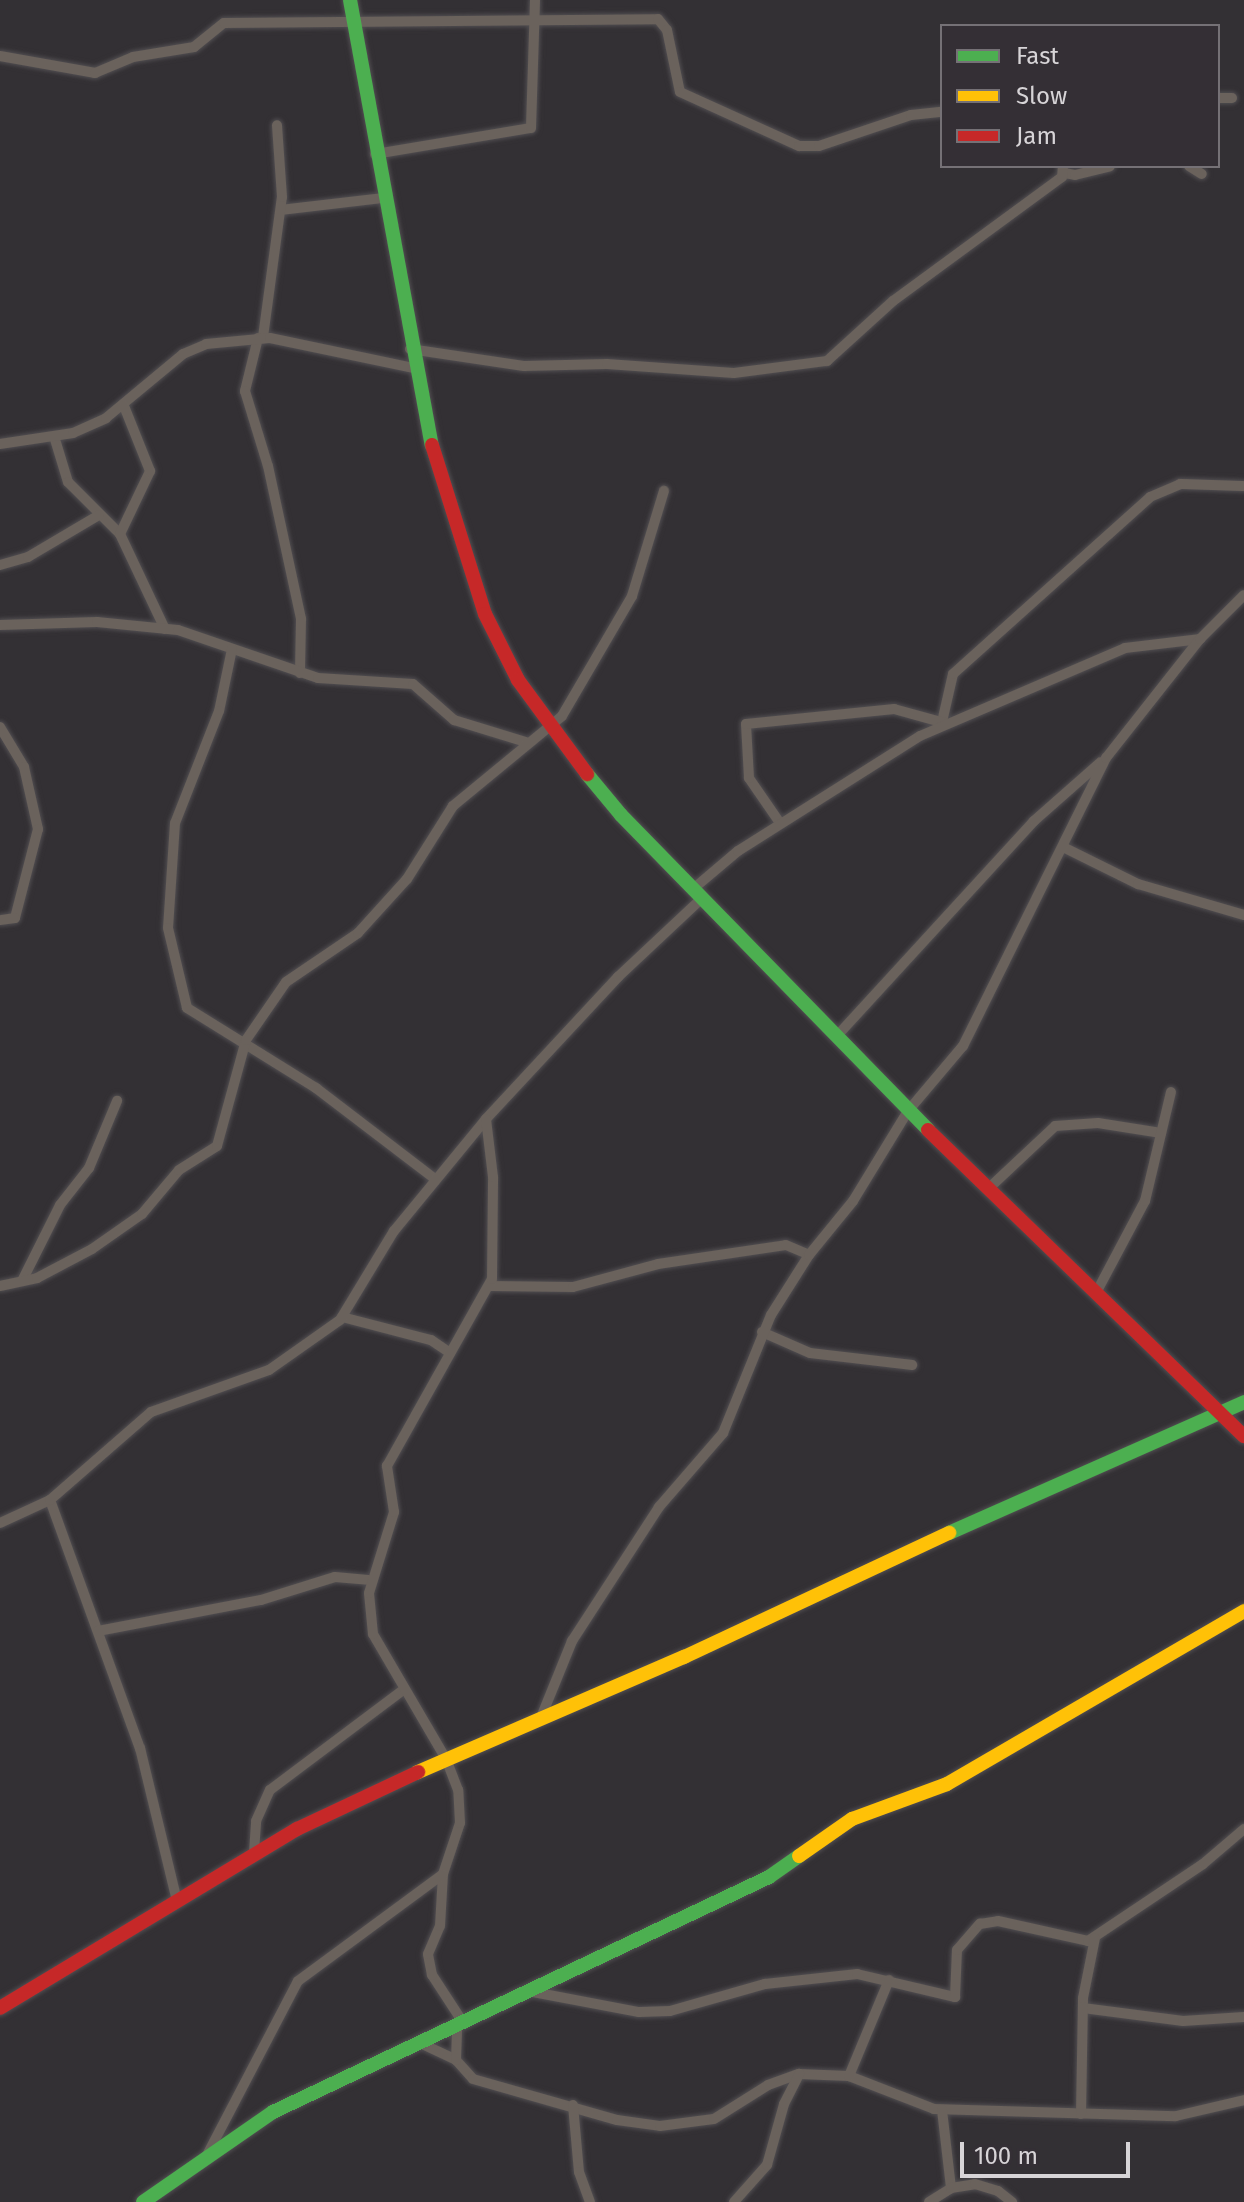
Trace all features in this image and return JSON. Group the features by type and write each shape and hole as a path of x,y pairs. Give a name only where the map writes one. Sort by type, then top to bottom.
{"street":[{"path":"350,0 413,368 446,500 485,614 548,726 621,815 908,1111 1244,1436"},
{"path":"375,154 531,128 535,0"},
{"path":"0,56 95,73 133,57 194,47 224,23 353,19 658,19 667,30 680,92 799,146 819,146 911,115 940,112"},
{"path":"1220,98 1232,98"},
{"path":"277,125 281,210 260,338 245,391 268,466 301,619 300,673"},
{"path":"410,349 524,366 607,364 748,374 827,361 893,301 1063,169 1075,175 1102,168"},
{"path":"1192,168 1202,174"},
{"path":"281,210 383,198"},
{"path":"0,444 73,433 124,406 194,347 260,338 413,368"},
{"path":"120,534 150,471 124,406"},
{"path":"54,436 68,482 120,534 165,629"},
{"path":"945,723 953,674 1150,497 1180,484 1244,486"},
{"path":"0,1286 51,1273 92,1249 142,1214 179,1170 217,1146 246,1040 286,982 358,933 407,879 453,806 526,742 562,716 623,615 664,491"},
{"path":"0,565 28,557 99,515"},
{"path":"836,1037 1034,821 1106,758 1200,639 1244,595"},
{"path":"0,625 97,622 165,629 300,673 346,682 413,684 454,720 526,742"},
{"path":"0,1523 50,1500 151,1412 269,1370 342,1317 394,1231 486,1119 698,894 780,823 886,755 945,723 1125,648 1200,639"},
{"path":"232,649 219,711 175,823 168,928 187,1008 246,1040 435,1179"},
{"path":"780,823 749,778 746,724 894,709 945,723"},
{"path":"0,727 24,767 38,829 15,918 0,920"},
{"path":"542,1715 572,1641 659,1507 723,1433 762,1332 809,1255 853,1201 908,1111 963,1046 1106,758"},
{"path":"1063,847 1138,884 1244,915"},
{"path":"1096,1293 1138,1218 1171,1092"},
{"path":"22,1281 60,1205 89,1168 117,1101"},
{"path":"456,2060 461,2026 429,1964 440,1926 443,1874 460,1823 458,1790 446,1759 373,1634 371,1580 394,1512 387,1466 489,1286 495,1245 486,1119"},
{"path":"988,1189 1055,1126 1098,1123 1161,1133"},
{"path":"489,1286 573,1287 658,1264 786,1245 809,1255"},
{"path":"342,1317 431,1340 450,1353"},
{"path":"762,1332 810,1353 912,1365"},
{"path":"0,2008 176,1897 254,1852 542,1715 684,1657 1217,1410 1244,1402"},
{"path":"50,1500 140,1748 176,1897"},
{"path":"98,1631 261,1600 335,1577 371,1580"},
{"path":"143,2202 273,2112 533,1992 769,1877 852,1819 947,1784 1244,1611"},
{"path":"254,1852 256,1821 270,1790 403,1690"},
{"path":"1081,2114 1083,2008 1095,1938 1244,1829"},
{"path":"207,2155 298,1981 443,1874"},
{"path":"533,1992 639,2012 670,2011 765,1984 857,1974 955,1997 960,1987 957,1950 988,1921 1095,1938"},
{"path":"849,2076 889,1980"},
{"path":"1083,2008 1183,2021 1244,2017"},
{"path":"420,2043 456,2060 473,2079 617,2120 694,2124 799,2074 849,2076 942,2110 1197,2115 1244,2100"},
{"path":"734,2202 767,2165 784,2104 799,2074"},
{"path":"573,2105 579,2172 590,2202"},
{"path":"942,2110 951,2188"},
{"path":"929,2202 951,2188 989,2187 1012,2202"}],"traffic: fast":[{"path":"350,0 432,445"},
{"path":"587,774 621,815 928,1130"},
{"path":"949,1533 1244,1402"},
{"path":"143,2202 273,2112 769,1877 799,1856"}],"traffic: slow":[{"path":"418,1772 684,1657 949,1533"},
{"path":"799,1856 852,1819 947,1784 1244,1611"}],"traffic: jam":[{"path":"432,445 485,614 518,680 587,774"},
{"path":"928,1130 1244,1436"},
{"path":"0,2008 297,1829 418,1772"}]}
